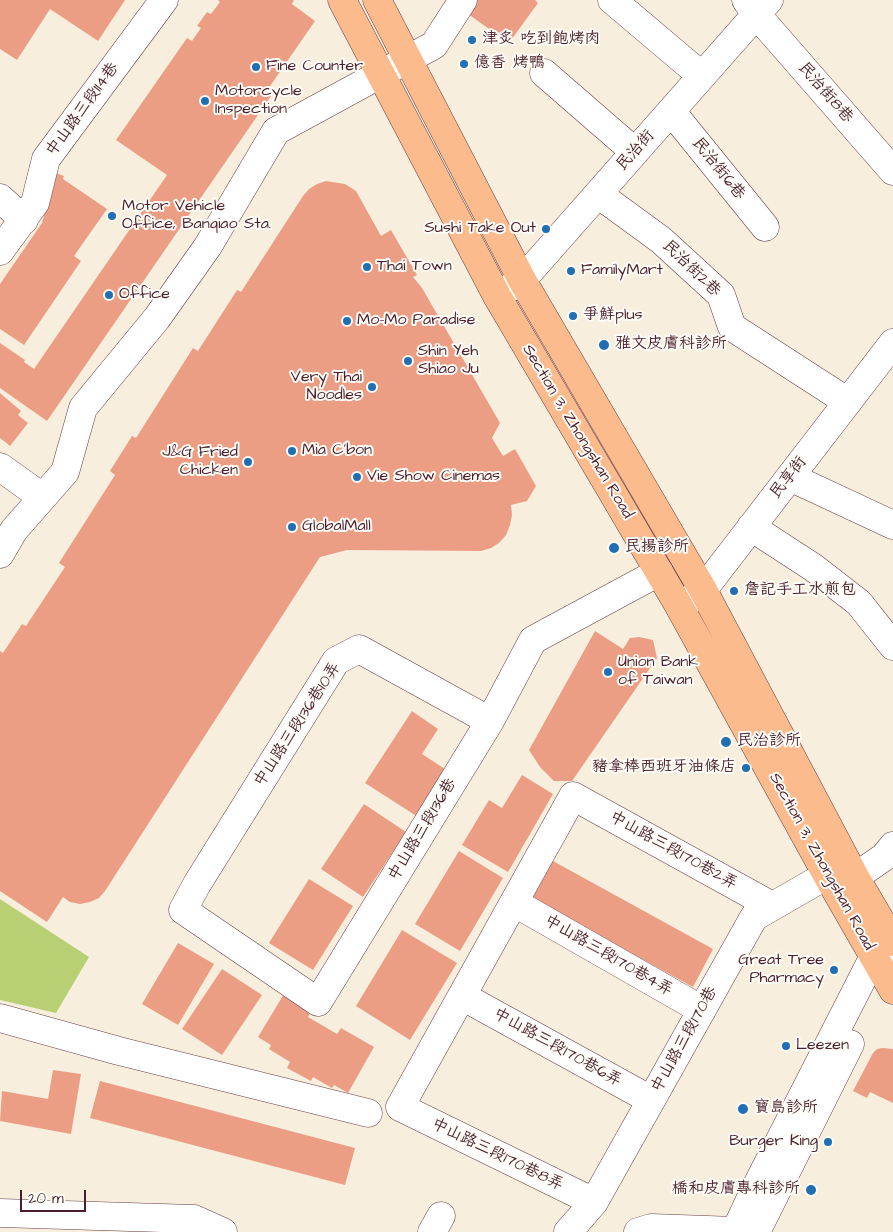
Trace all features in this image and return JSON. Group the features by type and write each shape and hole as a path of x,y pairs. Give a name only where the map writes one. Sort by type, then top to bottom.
{"main road":[{"name":"Section 3, Zhongshan Road","path":"342,0 497,296 680,606 827,875 888,962"},
{"name":"Section 3, Zhongshan Road","path":"377,0 522,280 703,590 855,877 888,962"}],"street":[{"name":"中山路三段114巷","path":"0,251 35,203 46,159 164,0"},
{"path":"0,554 14,530 65,472 83,408 157,318 208,246 276,131 434,45 463,0"},
{"path":"612,0 702,76"},
{"name":"民治街","path":"497,296 522,280 702,76 757,5"},
{"name":"民治街8巷","path":"757,5 893,171"},
{"path":"544,72 635,152"},
{"name":"民治街6巷","path":"671,111 765,227"},
{"name":"民治街2巷","path":"598,194 661,240 721,295 732,327 848,402"},
{"path":"0,198 24,220"},
{"name":"民享街","path":"680,606 703,590 893,343"},
{"path":"0,467 42,497"},
{"path":"790,477 893,526"},
{"path":"751,528 814,568 859,603 893,646"},
{"name":"中山路三段136巷","path":"183,910 318,1002 490,721 533,640 660,572"},
{"name":"中山路三段136巷10弄","path":"183,910 197,884 336,661 359,649 490,721"},
{"name":"中山路三段170巷2弄","path":"514,903 574,796 772,906"},
{"path":"827,875 855,877 884,857 893,846"},
{"name":"中山路三段170巷","path":"568,1232 594,1202 754,917 827,875"},
{"path":"462,996 514,903"},
{"name":"中山路三段170巷4弄","path":"514,903 702,1010"},
{"path":"638,1232 651,1228 735,1232 757,1185 888,962"},
{"path":"756,1232 888,962"},
{"name":"中山路三段170巷6弄","path":"462,996 651,1100"},
{"name":"中山路三段170巷8弄","path":"462,996 400,1107 594,1202"},
{"path":"0,1018 119,1051 368,1113"},
{"path":"0,1213 192,1226 223,1232"}],"green space":[{"path":"0,899 89,957 56,1013 0,1000"}],"building":[{"path":"0,0 125,0 98,41 50,9 17,60 0,49"},
{"path":"218,0 294,0 292,4 315,21 266,92 271,96 47,421 0,388 0,343 25,360 24,362 34,369 167,175 116,140 187,38 192,41 201,28 197,26 207,12 211,14 220,2"},
{"path":"478,0 535,0 538,3 509,43 468,14"},
{"path":"56,173 64,176 63,179 107,209 74,256 81,261 24,345 0,329 0,284 42,223"},
{"name":"GlobalMall","path":"326,181 345,184 356,191 381,236 391,230 417,275 413,277 422,288 500,423 492,438 503,456 515,449 536,486 527,501 511,505 512,515 506,535 491,548 481,551 347,550 320,557 105,891 99,898 80,904 70,902 63,897 47,922 0,891 0,651 3,653 22,624 26,626 65,567 59,563 115,475 110,471 132,436 136,438 193,348 198,351 237,290 241,292 303,196 309,189"},
{"path":"0,393 21,411 18,415 28,423 10,446 0,438"},
{"path":"595,631 623,649 630,638 639,637 653,640 657,658 572,781 554,781 540,767 529,750"},
{"path":"412,711 438,729 422,754 448,771 418,817 365,783"},
{"path":"522,775 553,794 508,872 462,845 489,800 502,808"},
{"path":"364,804 406,832 363,897 321,869"},
{"path":"459,851 503,878 460,951 415,924"},
{"path":"553,861 713,949 693,987 532,899"},
{"path":"309,879 353,906 313,970 269,943"},
{"path":"402,930 457,963 410,1040 356,1006"},
{"path":"178,943 214,964 178,1025 142,1004"},
{"path":"222,969 262,995 222,1055 182,1029"},
{"path":"284,994 312,1010 308,1017 337,1034 341,1028 374,1047 348,1093 334,1085 332,1088 313,1077 311,1081 287,1068 290,1062 269,1049 271,1045 258,1037"},
{"path":"877,1049 893,1049 893,1103 870,1092 867,1098 853,1091 873,1053"},
{"path":"53,1070 81,1074 71,1134 0,1121 2,1091 48,1099"},
{"path":"100,1081 355,1148 345,1185 90,1118"}],"place":[{"name":"津炙 吃到飽烤肉","path":"472,40"},
{"name":"億香 烤鴨","path":"464,64"},
{"name":"Fine Counter","path":"256,67"},
{"name":"Motorcycle Inspection","path":"205,101"},
{"name":"Motor Vehicle Office, Banqiao Sta.","path":"112,216"},
{"name":"Sushi Take Out","path":"546,229"},
{"name":"Thai Town","path":"367,267"},
{"name":"FamilyMart","path":"571,271"},
{"name":"Office","path":"109,295"},
{"name":"爭鮮plus","path":"573,316"},
{"name":"Mo-Mo Paradise","path":"347,321"},
{"name":"雅文皮膚科診所","path":"604,345"},
{"name":"Shin Yeh Shiao Ju","path":"408,361"},
{"name":"Very Thai Noodles","path":"372,387"},
{"name":"Mia C'bon","path":"292,451"},
{"name":"J&G Fried Chicken","path":"248,462"},
{"name":"Vie Show Cinemas","path":"357,477"},
{"name":"GlobalMall","path":"292,527"},
{"name":"民揚診所","path":"614,548"},
{"name":"詹記手工水煎包","path":"734,591"},
{"name":"Union Bank of Taiwan","path":"608,672"},
{"name":"民治診所","path":"726,742"},
{"name":"豬拿棒西班牙油條店","path":"746,768"},
{"name":"Great Tree Pharmacy","path":"834,970"},
{"name":"Leezen","path":"786,1046"},
{"name":"寶島診所","path":"743,1109"},
{"name":"Burger King","path":"828,1142"},
{"name":"橋和皮膚專科診所","path":"811,1190"}]}
